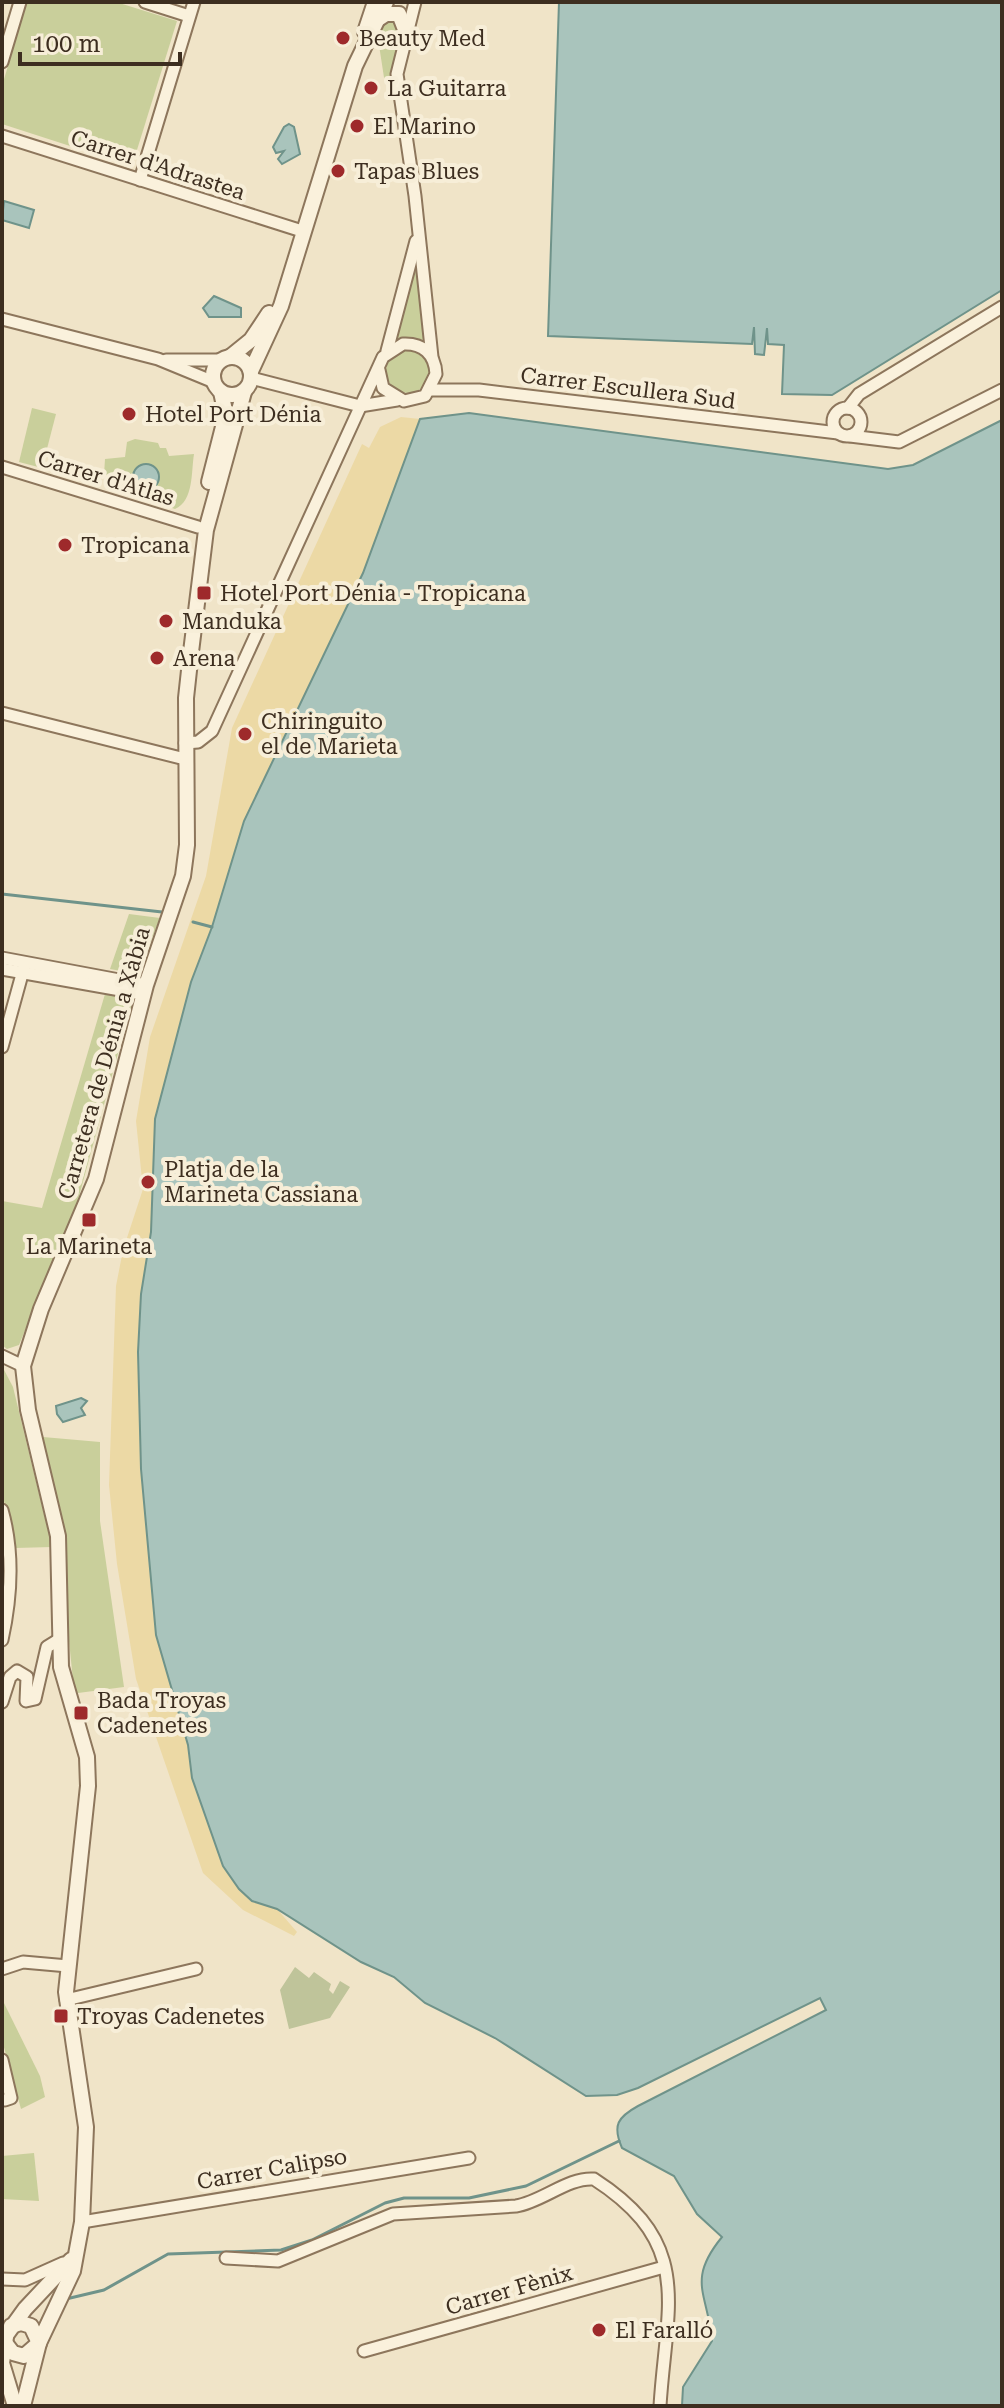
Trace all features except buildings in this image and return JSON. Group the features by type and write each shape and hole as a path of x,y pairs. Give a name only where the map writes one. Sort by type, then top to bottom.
{"street":[{"path":"2,62 20,2"},
{"path":"145,2 189,16"},
{"path":"140,180 194,2"},
{"path":"2,319 158,359 232,396 244,392 277,315 375,2"},
{"path":"361,49 388,2"},
{"path":"158,359 243,360 251,375 360,406 419,399 430,390 436,374 397,74 415,2"},
{"path":"380,18 386,14 399,14 405,22 406,32"},
{"name":"Carrer d'Adrastea","path":"2,136 302,231"},
{"path":"185,743 198,742 212,731 379,370 387,351 418,233"},
{"path":"217,387 214,370 255,336 283,292"},
{"path":"861,423 844,435 833,419 837,412 848,408 859,394 1002,307"},
{"path":"387,351 411,343 433,358"},
{"path":"379,370 383,388 397,400"},
{"path":"436,374 454,388"},
{"name":"Carretera de Dénia a Xàbia","path":"199,588 198,527 225,423 226,405 217,387"},
{"name":"Carrer Escullera Sud","path":"430,390 454,388 899,442"},
{"path":"848,408 859,415 861,423 878,437 899,442 1002,390"},
{"name":"Carretera de Dénia a Xàbia","path":"4,2378 34,2348 68,2282 82,2222 86,2127 66,2000 85,1838 88,1767 63,1678 58,1536 28,1410 23,1366 41,1309 96,1179 144,989 185,867 187,682 210,514 244,392"},
{"name":"Carrer Escullera Sud","path":"798,429 821,426 833,419"},
{"name":"Carrer d'Atlas","path":"2,467 198,527"},
{"path":"2,713 185,759"},
{"path":"2,958 24,968"},
{"path":"2,1047 24,968"},
{"path":"2,969 24,968 144,989"},
{"path":"2,1356 23,1366"},
{"path":"2,1510 9,1562 9,1596 2,1640"},
{"path":"2,1702 10,1677 17,1671 27,1677 26,1701 35,1699 47,1647 60,1639"},
{"path":"2,1969 23,1962 68,1966"},
{"path":"66,2000 196,1969"},
{"path":"2,2060 11,2098 5,2100"},
{"name":"Carrer Calipso","path":"82,2222 469,2158"},
{"path":"226,2258 278,2261 393,2214 516,2206 588,2178 597,2180 632,2207 654,2233 664,2267 669,2311 660,2406"},
{"path":"2,2279 25,2280 39,2276 65,2261 78,2247"},
{"name":"Carretera de Dénia a Xàbia","path":"7,2336 61,2274 78,2247"},
{"name":"Carrer Fènix","path":"364,2351 664,2267"},
{"path":"15,2406 4,2378 2,2359 7,2336 21,2323 31,2326 34,2348 23,2406"},
{"path":"7,2336 19,2356 34,2348"}],"green space":[{"path":"27,2 116,2 177,21 132,166 2,124 2,86"},
{"path":"392,16 401,25 391,79 385,84 379,45 374,40 387,17"},
{"path":"416,264 425,342 412,337 395,339"},
{"path":"408,349 424,355 430,371 424,387 408,393 392,387 386,371 392,355"},
{"path":"32,408 56,414 42,468 19,462"},
{"path":"135,439 158,443 160,448 166,448 169,456 194,454 189,493 175,509 117,489 113,480 104,475 105,459 125,457 127,442"},
{"path":"129,914 160,918 138,974 110,969"},
{"path":"105,994 130,998 132,1002 78,1200 19,1345 7,1349 2,1345 2,1201 42,1208"},
{"path":"2,1366 13,1387 52,1547 15,1548 2,1492"},
{"path":"43,1437 100,1442 100,1521 124,1687 78,1693 74,1690 68,1631 64,1525"},
{"path":"295,1967 309,1978 314,1972 331,1984 329,1990 333,1994 340,1981 350,1987 330,2018 289,2029 280,1990"},
{"path":"3,2001 40,2076 45,2097 21,2109 2,2040"},
{"path":"34,2153 39,2201 2,2199 2,2156"}],"sand":[{"name":"Platja de la Marineta Cassiana","path":"401,417 420,419 363,573 244,821 212,927 191,982 155,1119 151,1232 141,1294 138,1352 141,1469 156,1635 188,1745 192,1778 223,1866 252,1901 277,1909 297,1932 294,1936 243,1910 203,1873 136,1679 117,1564 109,1485 116,1286 123,1250 143,1189 136,1121 150,1037 206,876 232,728 362,444 369,448 380,427"}],"water":[{"path":"559,2 1002,2 1002,290 832,395 782,394 784,345 768,344 767,328 764,355 755,354 754,327 752,344 548,336"},
{"path":"289,124 294,127 300,154 282,164 278,159 284,151 276,153 273,147"},
{"path":"4,201 34,210 29,228 2,220"},
{"path":"214,296 241,308 241,317 209,317 203,308"},
{"path":"469,413 888,469 913,465 1002,420 1002,2406 682,2406 683,2387 712,2341 702,2277 711,2252 722,2237 697,2214 674,2176 622,2148 617,2133 619,2122 638,2106 826,2010 820,1998 638,2088 617,2095 586,2096 495,2038 425,2003 394,1977 361,1962 277,1909 252,1901 223,1866 192,1778 188,1745 156,1635 141,1469 138,1352 141,1294 151,1232 155,1119 191,982 212,927 244,821 363,573 420,419"},
{"path":"146,464 155,468 159,477 155,486 146,490 137,486 133,477 137,468"},
{"path":"81,1398 87,1401 81,1408 85,1415 63,1422 56,1406"}],"waterway":[{"path":"2,894 162,912"},
{"path":"193,922 212,927"},
{"path":"66,2299 104,2290 168,2254 281,2250 312,2240 385,2203 404,2198 469,2198 526,2186 619,2141"}],"place":[{"name":"Beauty Med","path":"343,38"},
{"name":"La Guitarra","path":"371,88"},
{"name":"El Marino","path":"357,126"},
{"name":"Tapas Blues","path":"338,171"},
{"name":"Hotel Port Dénia","path":"129,414"},
{"name":"Tropicana","path":"65,545"},
{"name":"Hotel Port Dénia - Tropicana","path":"204,593"},
{"name":"Manduka","path":"166,621"},
{"name":"Arena","path":"157,658"},
{"name":"Chiringuito el de Marieta","path":"245,734"},
{"name":"Platja de la Marineta Cassiana","path":"148,1182"},
{"name":"La Marineta","path":"89,1220"},
{"name":"Bada Troyas Cadenetes","path":"81,1713"},
{"name":"Troyas Cadenetes","path":"61,2016"},
{"name":"El Faralló","path":"599,2330"}]}
